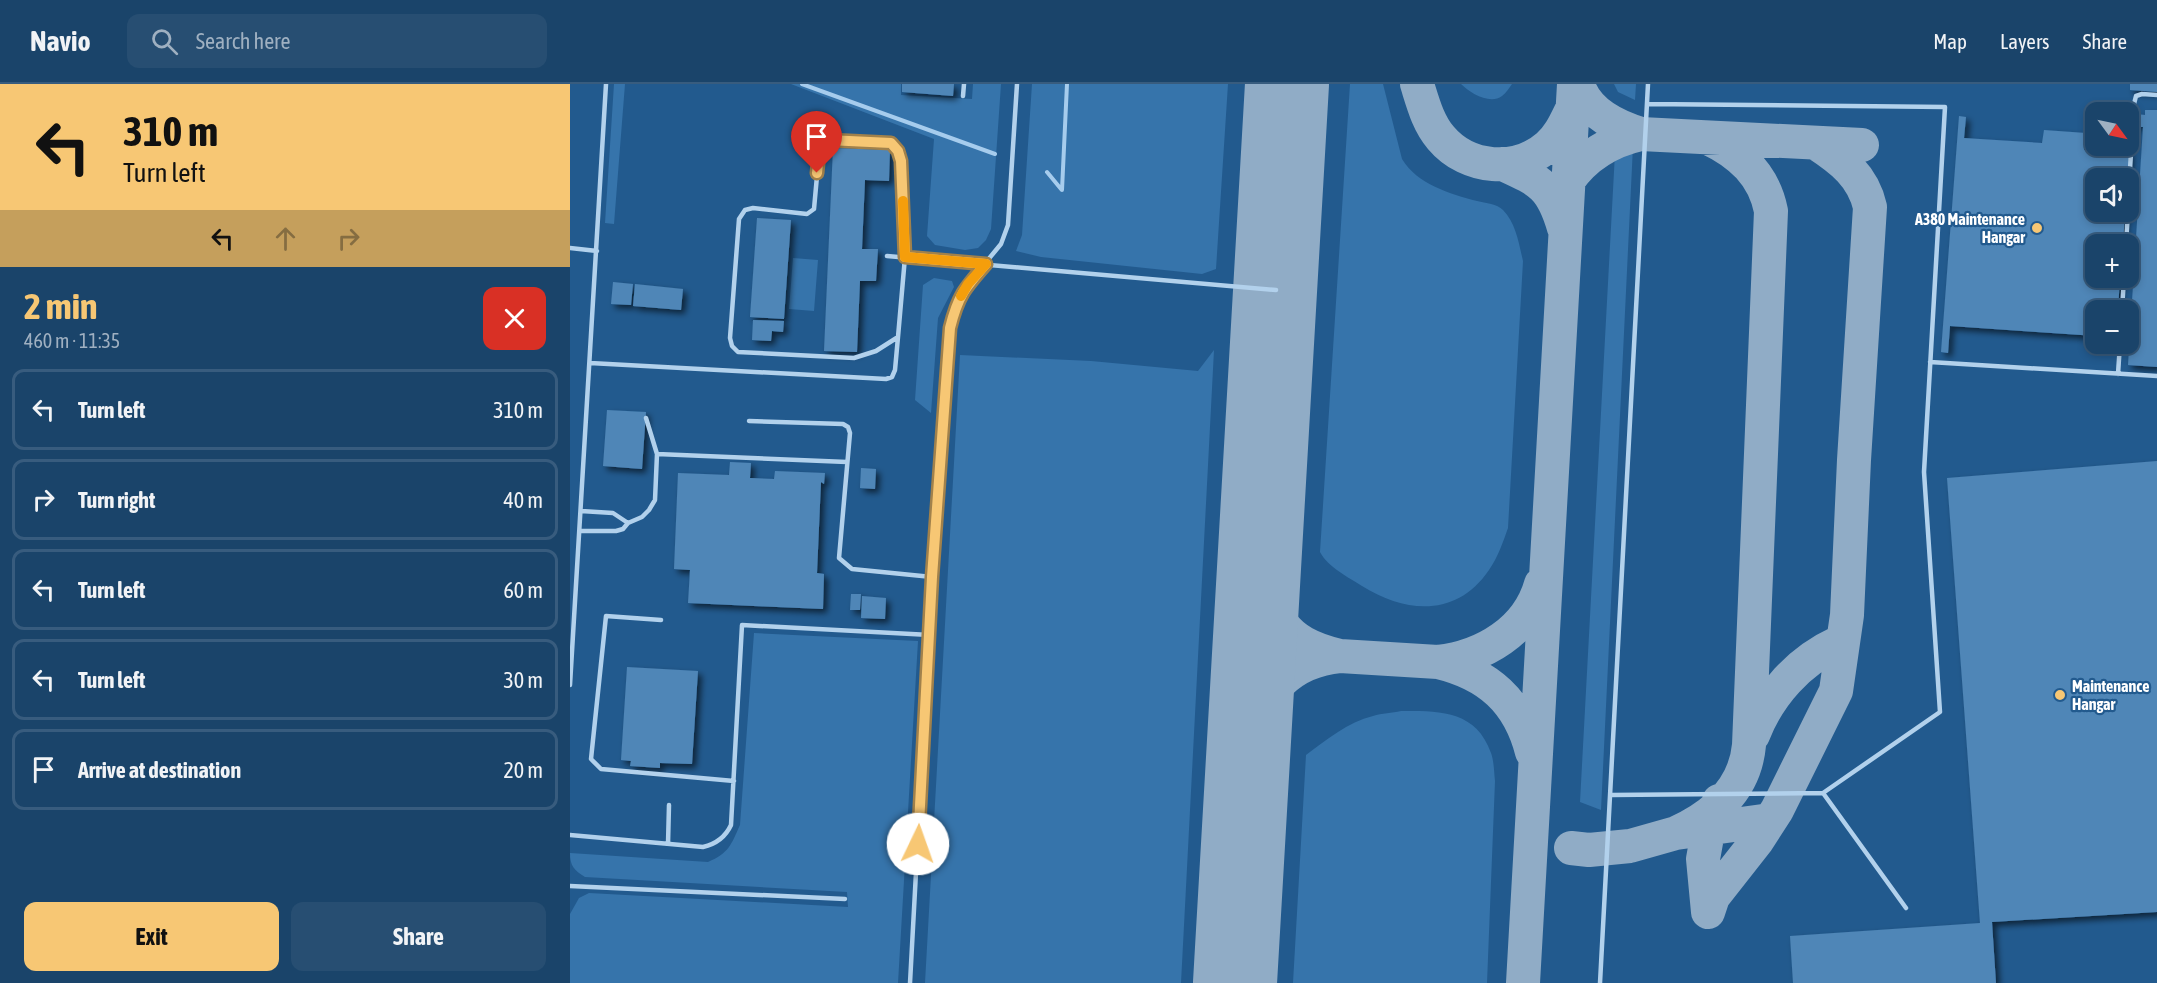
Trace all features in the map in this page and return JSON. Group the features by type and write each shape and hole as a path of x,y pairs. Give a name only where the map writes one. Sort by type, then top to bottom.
{"lane":[{"path":"570,685 606,84"},
{"path":"963,96 964,84"},
{"path":"910,983 932,577 950,328 956,303 968,284 1001,244 1008,225 1017,84"},
{"path":"1600,983 1647,84"},
{"path":"2130,168 2136,96 2157,95"},
{"path":"1611,795 1823,793 1940,712 1924,472 1945,107 1647,104"},
{"path":"590,363 886,379 892,377 895,370 905,257 901,161 898,151 891,143 828,140 819,154 814,209 811,212 807,214 753,208 745,210 739,219 730,338 732,346 738,352 854,358 876,351 898,336"},
{"path":"570,248 597,251"},
{"path":"887,256 1276,290"},
{"path":"2118,374 2119,354"},
{"path":"1930,362 2157,376"},
{"path":"580,531 616,531 642,516 655,500 657,454 646,418"},
{"path":"749,421 843,424 848,428 850,434 839,558 852,569 932,577"},
{"path":"657,454 847,462"},
{"path":"581,511 613,513 628,523"},
{"path":"661,620 606,616 591,759 601,769 734,781"},
{"path":"570,835 703,847 713,845 727,834 731,825 742,625 930,635"},
{"path":"1823,793 1906,908"},
{"path":"668,844 669,805"},
{"path":"570,886 844,899"}],"shaded area":[{"path":"614,84 625,84 614,224 605,223"},
{"path":"791,84 901,84 901,95 972,99 973,84 1001,84 991,229 986,240 978,248 965,250 935,245 927,236 934,139"},
{"path":"1032,84 1228,84 1216,269 1202,274 1041,257 1016,251 1022,235"},
{"path":"1350,84 1383,84 1402,159 1408,168 1435,187 1501,208 1514,227 1523,261 1508,528 1495,560 1476,585 1462,596 1447,603 1430,606 1414,606 1379,595 1339,571 1320,552"},
{"path":"1461,84 1512,84 1502,96 1486,99"},
{"path":"1614,84 1636,84 1635,100 1618,92"},
{"path":"1633,146 1601,810 1580,802 1615,153"},
{"path":"793,258 818,260 814,311 789,309"},
{"path":"934,278 952,281 954,287 938,318 931,413 915,400 923,285"},
{"path":"1214,350 1181,983 925,983 960,355 1091,361 1198,371"},
{"path":"754,633 918,641 898,983 570,983 570,914 579,898 589,893 848,907 847,892 585,877 575,870 572,864 570,853 708,862 728,848 740,825"},
{"path":"1401,711 1442,713 1466,721 1476,728 1492,756 1495,781 1487,983 1293,983 1306,755 1355,723 1376,715"}],"building":[{"path":"902,84 954,84 953,96 902,92"},
{"path":"2130,84 2157,84 2157,92 2130,90"},
{"path":"2145,110 2157,110 2157,367 2128,365 2129,354 2139,354 2139,300 2132,300 2133,288 2139,288 2139,234 2136,234 2137,222 2139,222 2143,127 2139,127 2139,114 2145,115"},
{"name":"A380 Maintenance Hangar","path":"1959,116 1966,117 1964,138 2042,143 2044,130 2085,133 2085,156 2130,156 2129,168 2085,168 2085,222 2124,222 2124,234 2085,234 2085,288 2119,288 2119,300 2085,300 2085,335 1950,326 1948,353 1941,352"},
{"path":"833,148 890,150 889,181 865,180 862,249 878,249 876,281 860,281 857,352 824,351"},
{"path":"757,218 791,220 784,319 750,317"},
{"path":"613,282 633,284 631,305 611,304"},
{"path":"635,284 683,289 681,310 633,306"},
{"path":"753,320 784,321 783,332 772,331 771,341 752,340"},
{"path":"607,410 646,412 642,469 603,466"},
{"name":"Maintenance Hangar","path":"2157,461 2157,912 1992,922 1996,983 1793,983 1790,936 1980,923 1947,478"},
{"path":"730,462 751,463 750,478 774,479 775,471 825,473 824,484 821,482 817,573 824,574 823,609 688,603 690,570 674,569 678,473 729,475"},
{"path":"861,468 876,469 875,489 860,488"},
{"path":"851,594 861,594 860,610 850,610"},
{"path":"862,596 886,598 885,619 861,618"},
{"path":"627,667 698,671 692,764 660,763 660,768 630,766 631,761 621,760"}],"waterway":[{"path":"802,84 995,154"},
{"path":"1062,190 1067,84"},
{"path":"1047,172 1061,189"}],"taxiway":[{"path":"1417,84 1436,132 1452,149 1479,162 1508,164 1536,155 1559,133 1573,107"},
{"path":"1523,983 1574,84"},
{"path":"1578,84 1582,94 1595,110 1621,127 1641,134 1862,145"},
{"path":"1568,181 1600,150 1641,134"},
{"path":"1676,833 1703,818 1725,799 1741,775 1749,745 1771,211 1763,187 1749,167 1740,158 1708,138"},
{"path":"1708,912 1713,897 1757,841 1777,810 1836,691 1847,615 1870,207 1857,178 1816,143"},
{"path":"1503,164 1526,175 1543,187 1555,203 1564,228"},
{"path":"1249,740 1262,708 1280,682 1292,672 1306,665 1340,656 1304,643 1282,624 1269,598 1259,562"},
{"path":"1532,752 1519,718 1499,692 1472,674 1438,662 1471,654 1501,639 1526,615 1535,601 1541,584"},
{"path":"1753,735 1768,706 1787,680 1811,659 1838,643"},
{"path":"1340,656 1438,662"},
{"path":"1708,912 1703,859 1707,837 1719,801"},
{"path":"1571,848 1589,850 1630,846 1676,833 1770,820"}],"runway":[{"path":"1235,983 1287,84"}],"slow traffic":[{"path":"903,201 905,257 986,264 968,284 961,296"}],"place":[{"name":"A380 Maintenance Hangar","path":"2037,228"},
{"name":"Maintenance Hangar","path":"2060,695"}],"route":[{"path":"817,173 819,154 828,140 891,143 898,151 901,161 905,257 986,264 968,284 956,303 950,328 932,577 918,844"}]}
